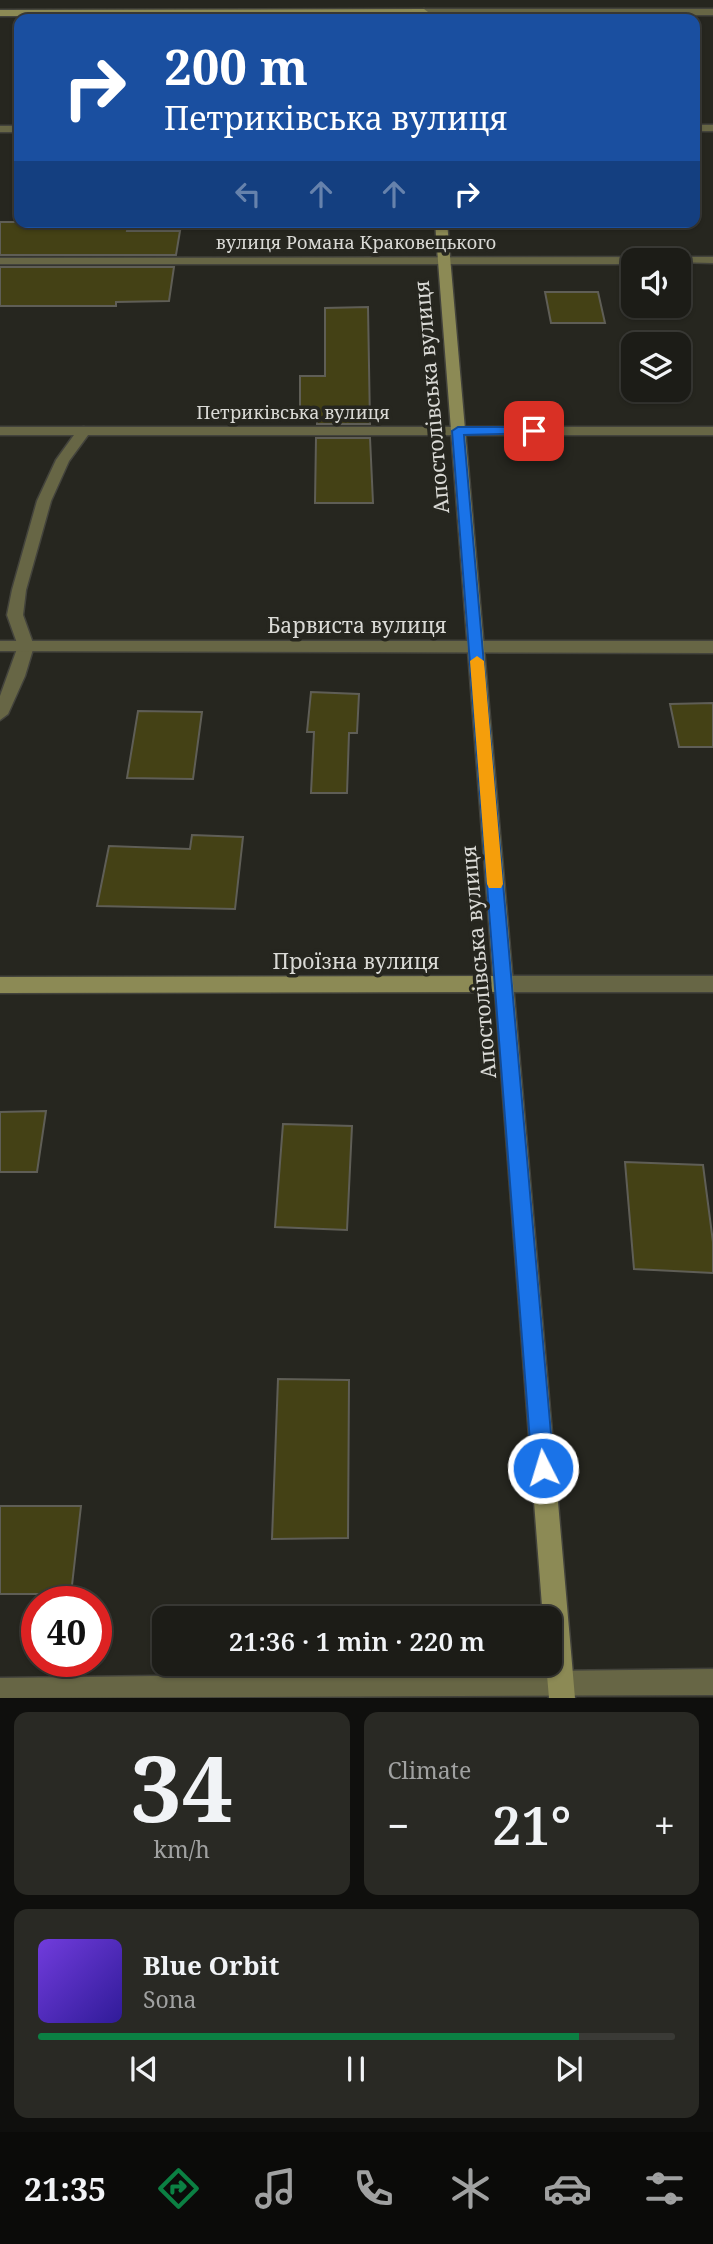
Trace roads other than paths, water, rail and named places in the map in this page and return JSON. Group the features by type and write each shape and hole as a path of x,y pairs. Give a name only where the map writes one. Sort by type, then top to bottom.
{"street":[{"path":"568,14 713,12"},
{"path":"0,13 141,14"},
{"name":"Апостолівська вулиця","path":"441,228 561,1690"},
{"name":"вулиця Романа Краковецького","path":"0,261 713,260"},
{"name":"Петриківська вулиця","path":"0,431 713,431"},
{"path":"0,714 18,676 26,646 15,615 22,580 52,481 84,431"},
{"name":"Барвиста вулиця","path":"0,646 713,647"},
{"name":"Проїзна вулиця","path":"0,985 713,984"},
{"path":"0,1691 561,1690 713,1682"}]}
